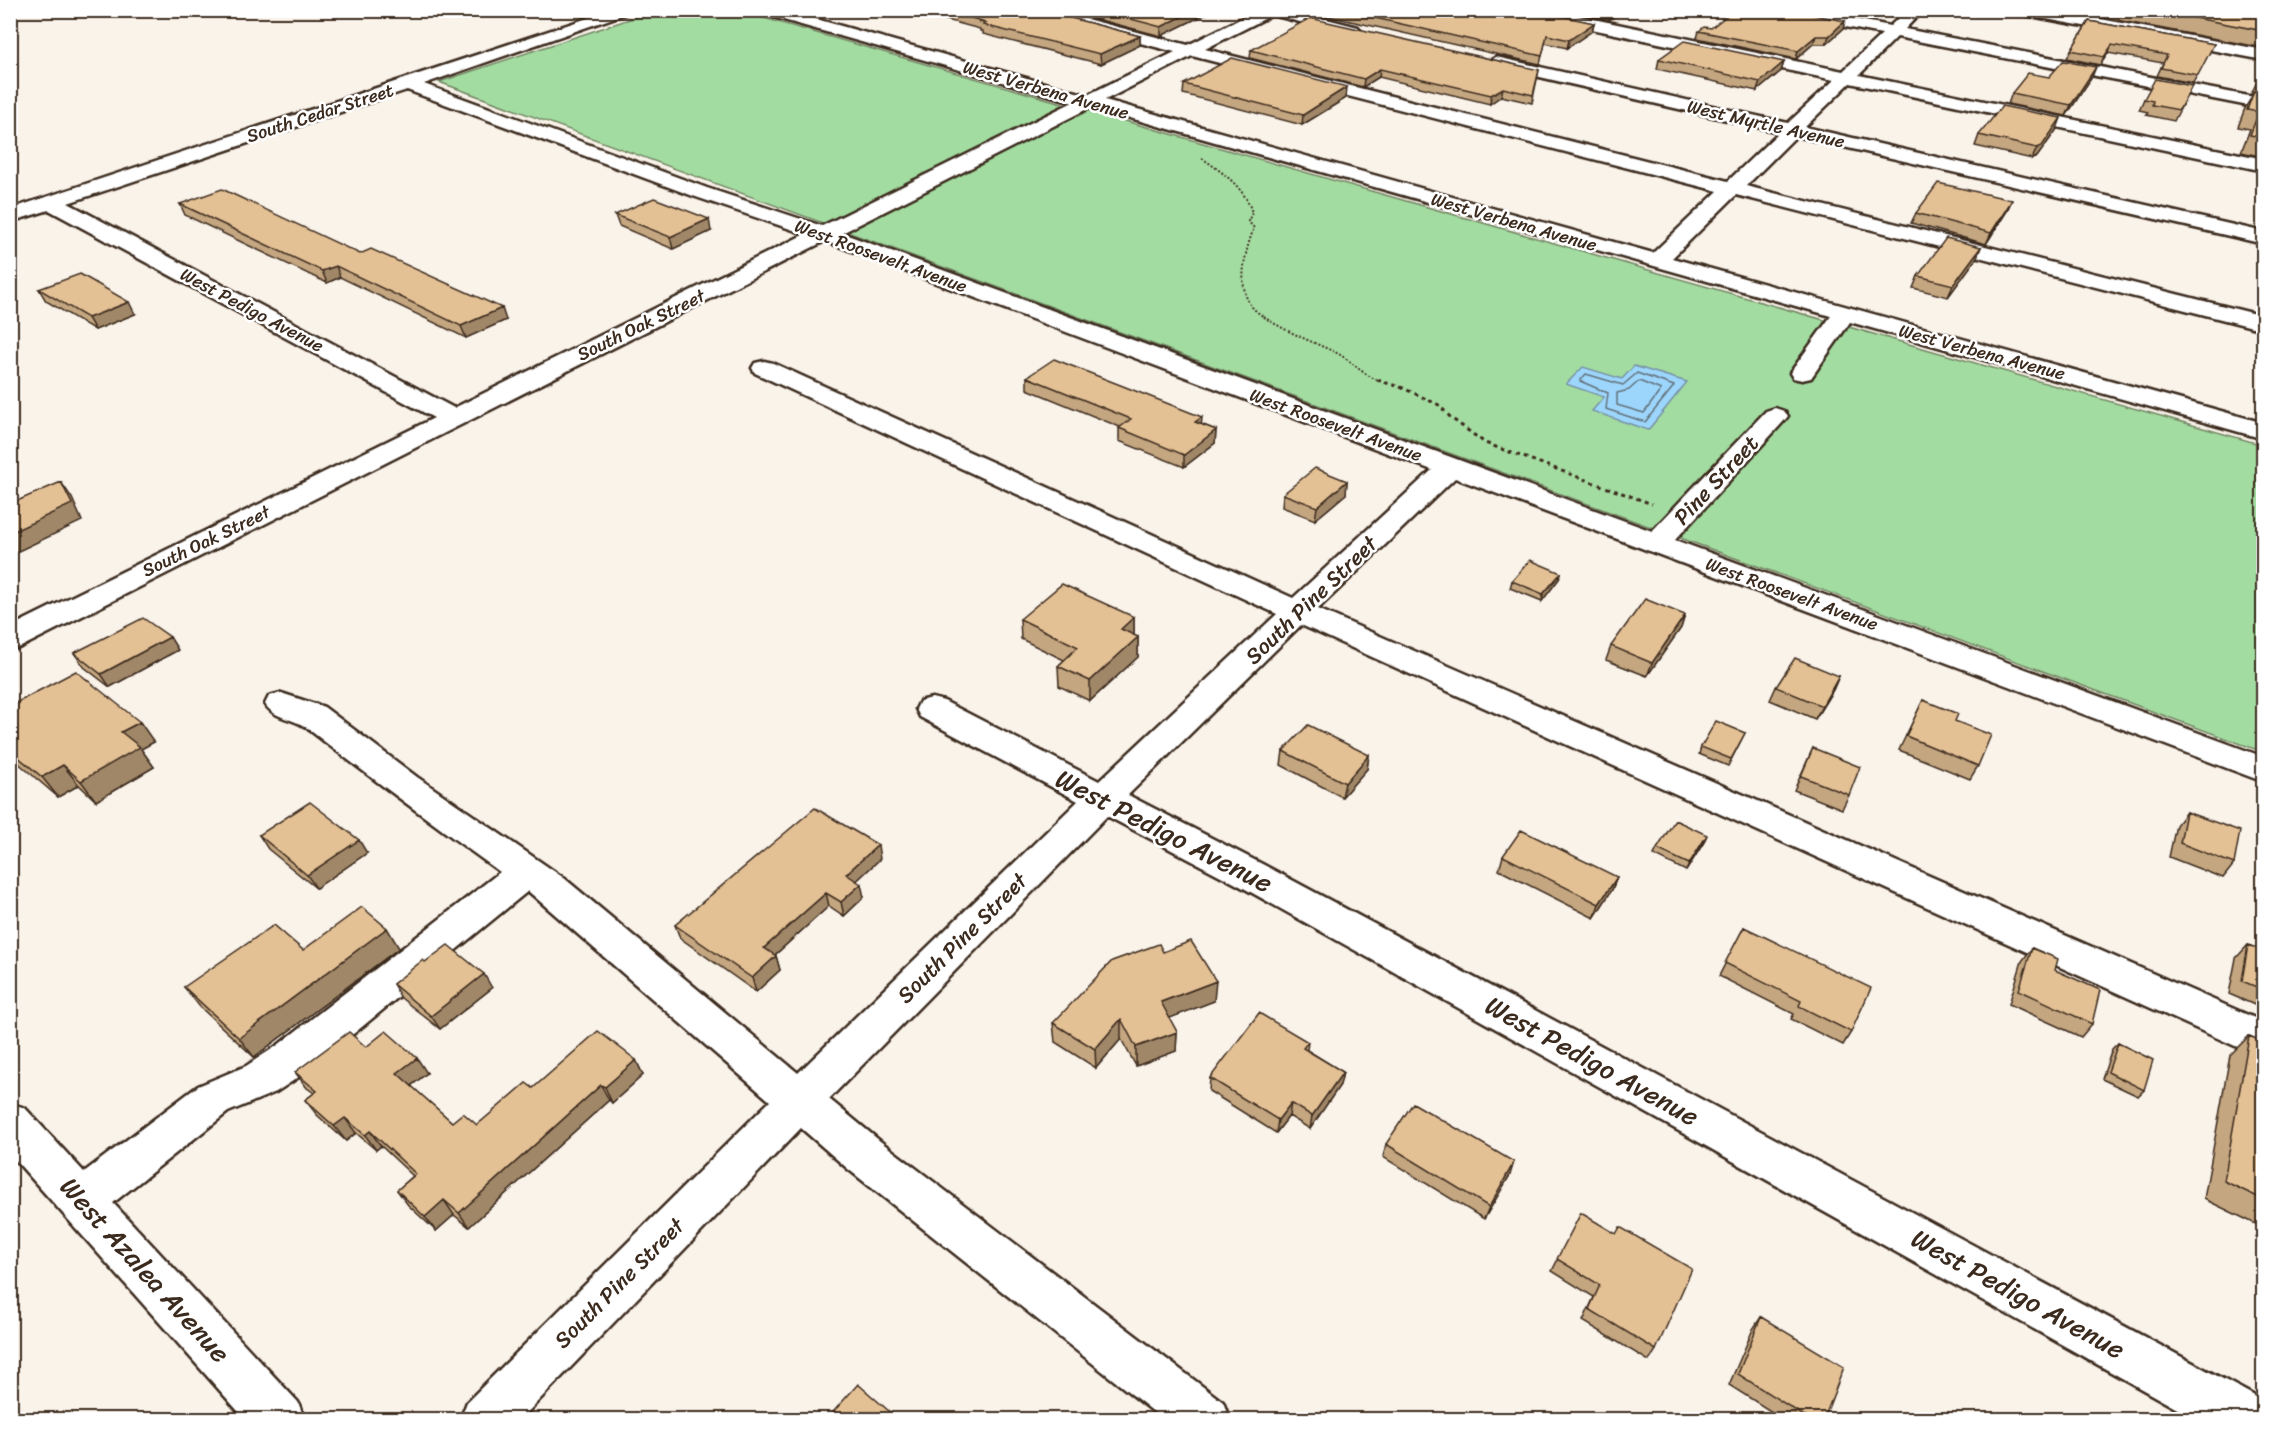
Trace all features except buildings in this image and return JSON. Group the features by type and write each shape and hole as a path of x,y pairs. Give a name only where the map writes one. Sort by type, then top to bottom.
{"street":[{"name":"South Cedar Street","path":"10,216 630,10"},
{"name":"West Verbena Avenue","path":"765,10 2264,431"},
{"path":"1030,10 1733,187 2264,324"},
{"path":"1525,10 2264,165"},
{"path":"1783,10 2264,104"},
{"path":"1656,262 1916,10"},
{"path":"2025,10 2264,55"},
{"name":"South Oak Street","path":"10,640 1270,11"},
{"path":"1270,11 1375,35"},
{"name":"West Myrtle Avenue","path":"1479,59 2264,238"},
{"name":"West Roosevelt Avenue","path":"407,84 700,192 825,234 2264,770"},
{"name":"West Pedigo Avenue","path":"50,202 454,418"},
{"path":"1802,373 1844,314"},
{"path":"764,368 1299,612 2264,1041"},
{"name":"Pine Street","path":"1656,544 1775,416"},
{"name":"South Pine Street","path":"484,1419 1101,799 1450,468"},
{"path":"281,704 312,715 405,786 527,871 731,1041 798,1101 1205,1419"},
{"name":"West Pedigo Avenue","path":"932,709 1101,799 1251,875 2248,1419"},
{"path":"82,1200 213,1099 261,1079 293,1058 527,871"},
{"name":"West Azalea Avenue","path":"10,1122 280,1419"}],"path":[{"path":"1192,155 1232,180 1250,202 1252,213 1248,221 1254,228 1248,244 1244,281 1248,302 1268,320 1344,357 1365,376 1402,388 1439,405 1451,418 1485,443 1684,516"}],"green space":[{"path":"654,11 739,11 2263,445 2263,752 439,82"}],"water":[{"path":"1634,366 1687,382 1648,430 1592,411 1604,397 1566,384 1583,367 1622,379"}]}
